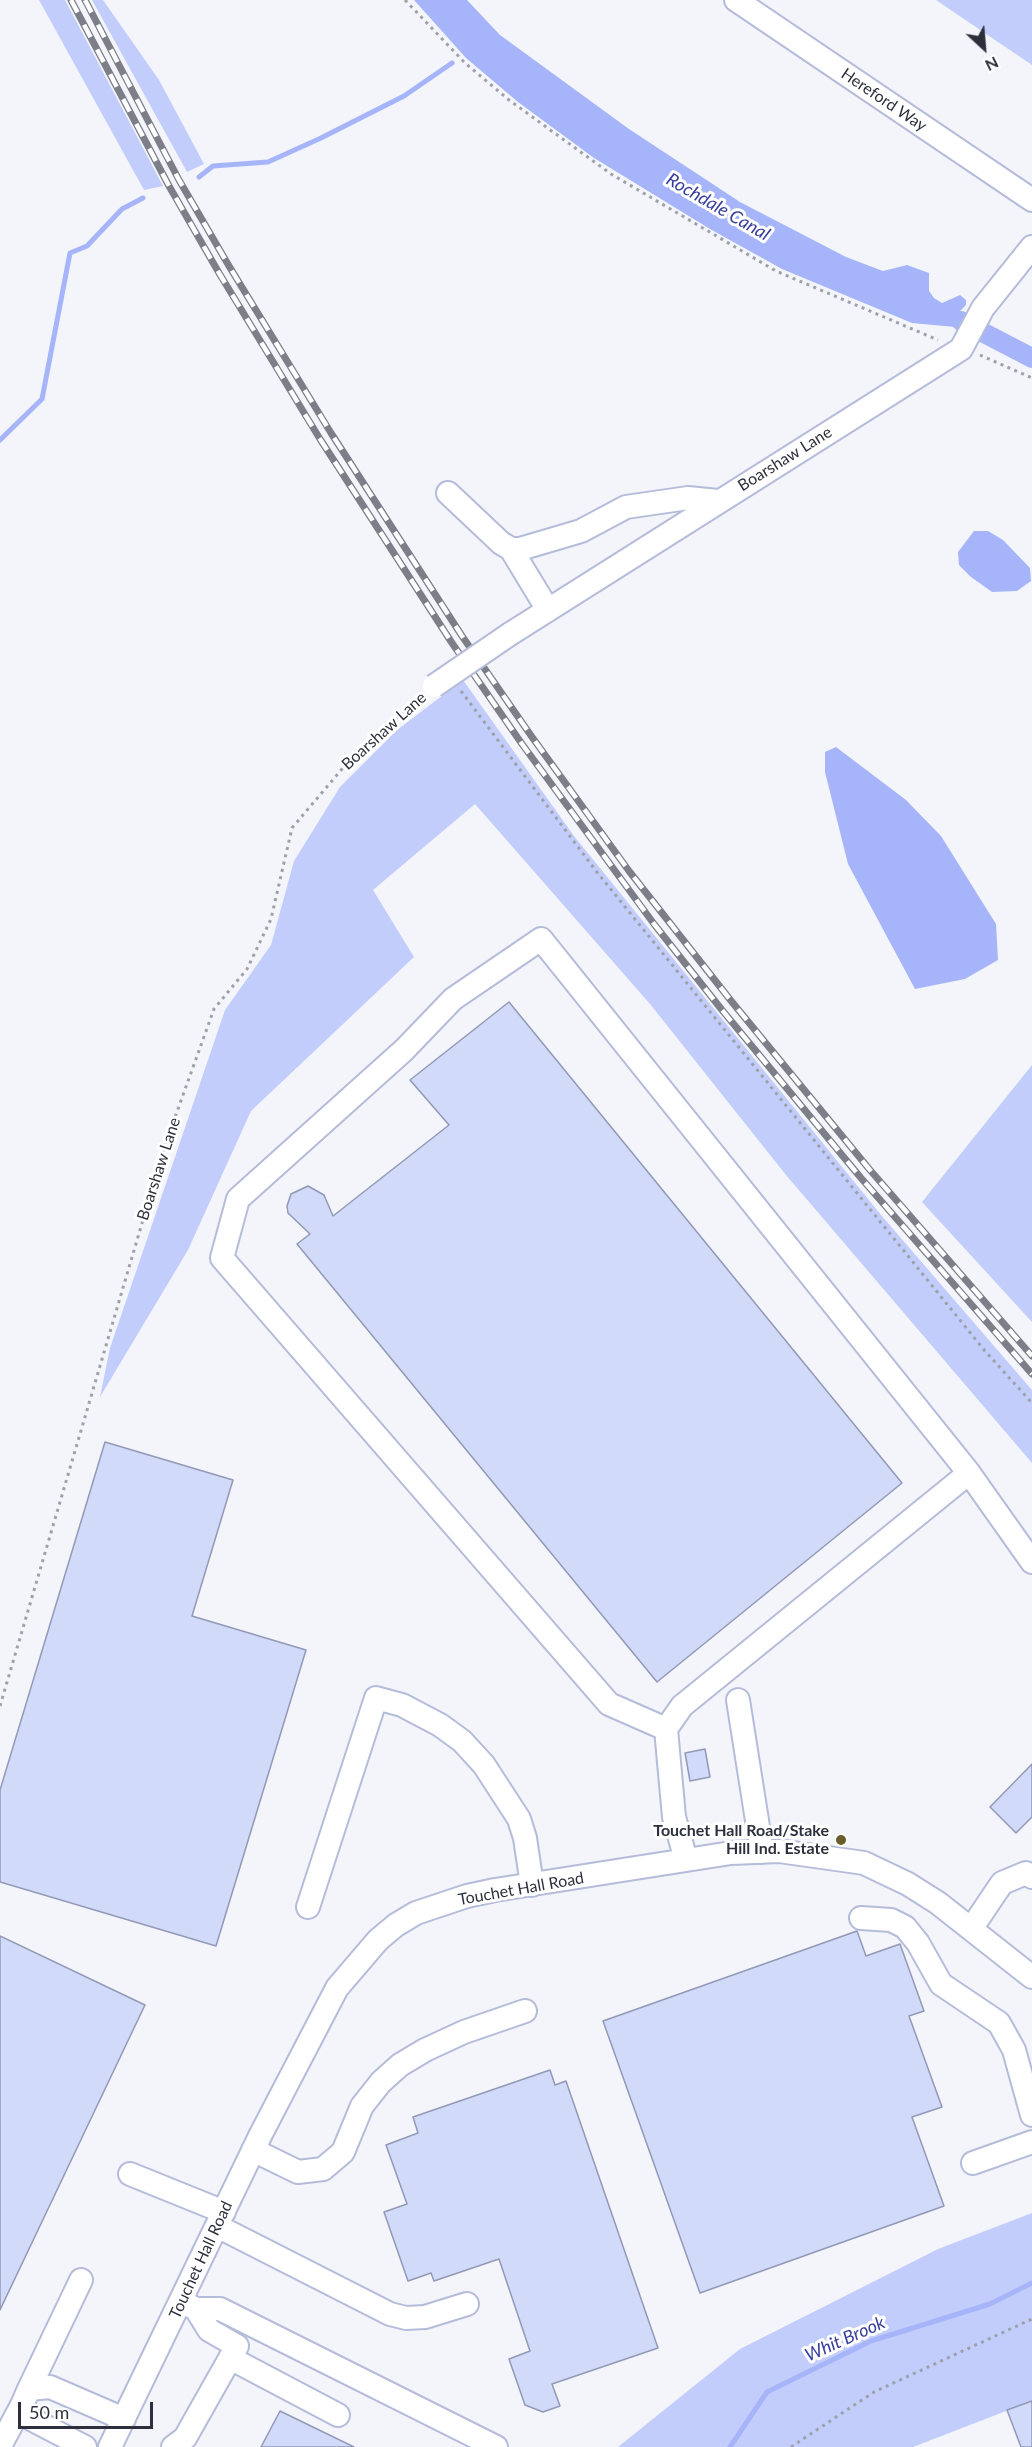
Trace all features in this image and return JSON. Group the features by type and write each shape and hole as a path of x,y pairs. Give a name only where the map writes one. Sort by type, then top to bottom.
{"street":[{"name":"Hereford Way","path":"736,0 1032,200"},
{"path":"964,346 983,308 1032,247"},
{"name":"Boarshaw Lane","path":"442,681 510,634 964,346"},
{"path":"447,493 501,543 511,549 548,610"},
{"path":"511,549 520,549 581,531 626,507 652,501 688,498 718,501"},
{"path":"666,1729 609,1704 222,1258 238,1199 404,1050 453,999 540,939 969,1473 1032,1562"},
{"path":"686,1860 674,1817 666,1729 682,1706 969,1473"},
{"path":"308,1907 376,1698 402,1705 440,1725 462,1741 484,1765 519,1819 525,1838 532,1885"},
{"path":"738,1700 762,1852"},
{"name":"Touchet Hall Road","path":"110,2447 189,2305 221,2219 253,2151 337,1988 378,1940 396,1925 440,1904 495,1890 686,1860 779,1851 864,1863 908,1884 971,1929 1032,1977"},
{"path":"971,1929 1002,1883 1026,1873 1032,1877"},
{"path":"861,1918 891,1920 904,1927 918,1943 941,1983 999,2023 1014,2050 1032,2115"},
{"path":"253,2151 298,2172 323,2169 343,2152 362,2106 381,2082 400,2065 425,2050 464,2032 525,2011"},
{"path":"973,2163 1032,2142"},
{"path":"130,2174 221,2219 390,2314 406,2318 425,2317 467,2304"},
{"path":"0,2446 26,2397 81,2280"},
{"path":"189,2305 220,2309 496,2447"},
{"path":"189,2305 209,2331 234,2352 338,2415"},
{"path":"182,2444 250,2323"},
{"path":"26,2397 50,2387 124,2419"},
{"path":"26,2397 31,2419 85,2447"}],"path":[{"path":"405,0 465,63 509,100 611,174 776,271 964,346 1032,378"},
{"path":"442,681 985,1351 1032,1403"},
{"name":"Boarshaw Lane","path":"0,1706 165,1145 214,1009 247,969 271,919 292,828 353,756 442,681"},
{"path":"791,2447 874,2392 1032,2319"}],"shaded area":[{"path":"39,0 65,0 163,186 144,190"},
{"path":"92,0 103,0 159,80 204,164 187,172"},
{"path":"936,0 1032,0 1032,65"},
{"path":"463,680 574,836 881,1215 1032,1390 1032,1463 786,1175 650,1004 475,804 373,890 414,957 251,1111 188,1250 100,1397 110,1348 225,1010 271,945 294,861 340,787 397,730"},
{"path":"1032,1065 1032,1322 922,1202"},
{"path":"1032,2213 1032,2401 913,2447 618,2447 740,2349 938,2249"}],"water":[{"path":"414,0 467,0 500,35 629,129 740,202 846,257 883,271 907,265 929,273 929,291 934,298 942,303 960,295 966,300 966,305 959,312 969,322 963,332 955,327 912,323 782,269 710,229 594,158 518,102 466,58"},
{"path":"974,531 988,531 1003,540 1030,568 1031,581 1017,591 992,592 971,577 959,565 958,552"},
{"path":"836,747 906,800 941,836 996,924 998,960 965,979 915,989 848,864 825,772 825,752"}],"building":[{"path":"509,1002 902,1483 657,1682 297,1244 310,1234 288,1213 287,1206 291,1194 308,1186 324,1195 333,1216 449,1125 410,1080"},
{"path":"105,1442 233,1480 192,1616 306,1650 216,1946 0,1882 0,1790"},
{"path":"705,1749 710,1777 690,1781 685,1753"},
{"path":"1032,1764 1032,1817 1016,1833 990,1807"},
{"path":"857,1931 866,1956 900,1944 924,2011 909,2016 942,2107 912,2117 944,2206 700,2293 603,2021"},
{"path":"0,1936 145,2005 0,2310"},
{"path":"550,2070 555,2085 566,2081 658,2348 552,2384 560,2406 543,2412 525,2405 509,2359 530,2351 499,2259 434,2281 431,2273 408,2281 384,2212 407,2204 386,2145 418,2133 413,2117"},
{"path":"1032,2401 1032,2447 1021,2447 1007,2410"},
{"path":"280,2411 354,2447 261,2447"}],"waterway":[{"path":"199,177 213,166 268,162 404,96 452,63"},
{"path":"0,440 42,399 70,253 87,246 122,209 143,198"},
{"name":"Rochdale Canal","path":"961,321 1032,358"},
{"name":"Whit Brook","path":"730,2447 767,2392 871,2341 990,2304 1032,2283"}],"railway":[{"path":"71,0 169,186 219,273 320,439 452,643 522,744 654,924 722,1010 861,1178 1032,1374"},
{"path":"85,0 179,180 229,266 331,433 462,636 532,737 629,871 732,1002 870,1170 1032,1356"}],"place":[{"name":"Touchet Hall Road/Stake Hill Ind. Estate","path":"841,1840"}]}
